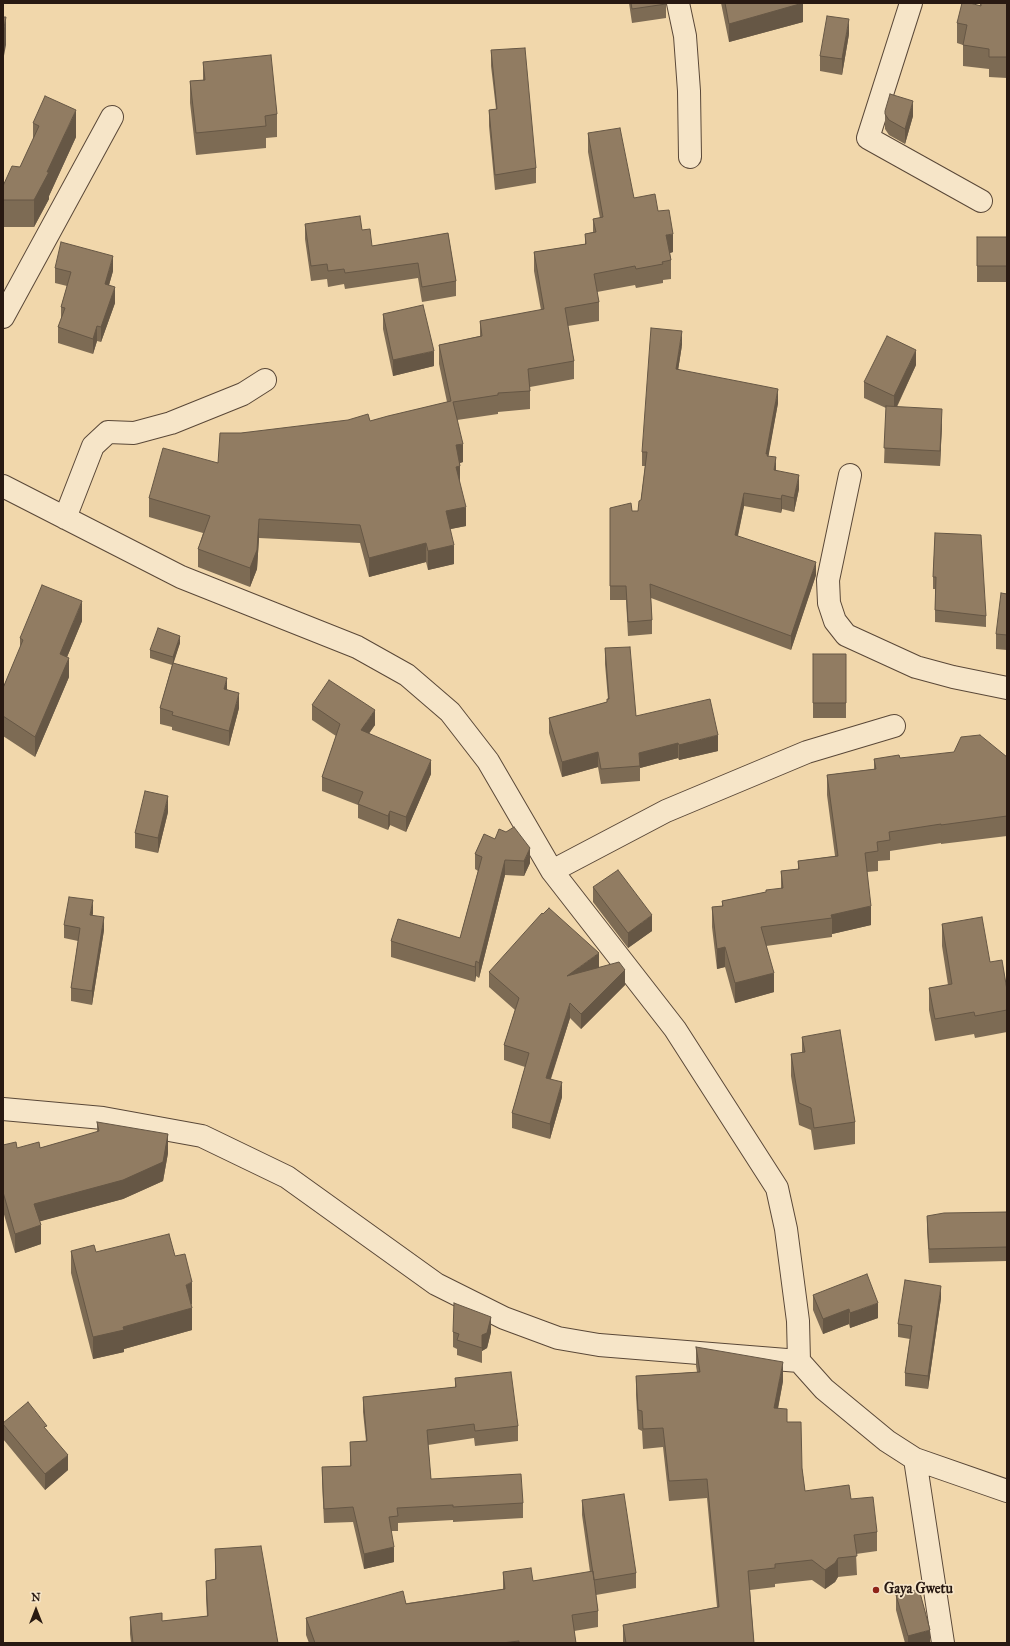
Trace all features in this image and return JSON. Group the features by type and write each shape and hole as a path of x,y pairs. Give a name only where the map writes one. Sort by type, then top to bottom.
{"street":[{"path":"678,3 685,36 690,91 690,157"},
{"path":"911,3 868,138 981,201"},
{"path":"3,317 112,117"},
{"path":"65,518 92,446 108,432 134,432 171,423 243,394 265,380"},
{"path":"850,476 828,580 829,603 835,621 846,635 916,667 1007,688"},
{"path":"3,486 181,577 357,647 407,675 450,712 488,761 552,871 675,1029 777,1188 786,1230 798,1321 799,1361 824,1389 887,1441 915,1459 1007,1491"},
{"path":"552,871 666,811 807,752 894,726"},
{"path":"3,1109 103,1118 202,1136 287,1177 436,1284 504,1318 558,1338 599,1345 799,1361"},
{"path":"915,1459 943,1643"}],"building":[{"path":"631,3 666,3 666,4 632,9"},
{"path":"725,3 803,3 729,24"},
{"path":"962,3 970,3 981,6 981,3 1007,3 1007,57 989,57 989,49 963,45 967,25 957,23"},
{"path":"827,16 849,19 842,59 820,56"},
{"path":"3,17 6,17 3,33"},
{"path":"525,48 536,168 495,175 489,110 497,109 491,50"},
{"path":"271,55 277,114 265,116 266,126 196,133 190,81 205,80 203,62"},
{"path":"890,94 913,101 905,129 889,120 885,114"},
{"path":"45,96 76,110 47,172 49,172 34,200 3,200 3,186 12,166 20,167 39,126 33,123"},
{"path":"620,128 634,198 655,194 658,211 669,210 673,234 666,235 671,260 662,262 663,264 636,269 635,266 594,274 599,302 565,308 574,361 528,369 530,391 498,393 498,395 453,402 463,444 456,445 460,466 456,467 466,507 446,511 454,545 428,551 426,543 369,558 360,525 259,519 257,550 250,568 198,549 210,516 149,498 163,448 218,463 220,433 241,433 348,420 368,414 370,421 451,401 439,345 482,336 480,321 544,309 534,252 586,244 585,234 596,232 593,219 603,217 588,133"},
{"path":"360,216 362,230 370,229 372,246 448,233 456,281 422,287 418,263 345,273 344,269 328,271 327,264 311,266 305,224"},
{"path":"977,237 1007,237 1007,266 977,266"},
{"path":"61,242 113,256 105,284 115,287 101,327 97,326 93,339 58,327 65,308 61,307 71,272 55,268"},
{"path":"423,305 434,351 393,360 383,314"},
{"path":"651,328 682,331 676,369 778,389 766,454 768,454 767,456 776,457 774,470 799,475 794,498 782,495 781,499 744,493 735,535 816,562 791,636 650,584 652,620 628,622 626,586 610,586 610,508 631,503 632,511 638,511 639,501 641,500 647,452 642,452"},
{"path":"887,336 916,350 894,396 864,382"},
{"path":"886,406 942,409 940,451 884,448"},
{"path":"935,533 981,535 986,616 935,610 936,577 933,577"},
{"path":"42,585 82,601 60,654 69,658 35,737 3,716 3,688 23,640 20,638"},
{"path":"1001,593 1007,594 1007,635 996,634"},
{"path":"158,628 180,636 173,657 150,650"},
{"path":"630,647 636,716 710,699 718,735 639,753 640,766 601,769 598,752 562,762 549,718 607,702 607,699 609,699 605,648"},
{"path":"813,654 846,654 846,703 813,703"},
{"path":"173,663 227,678 224,689 239,693 229,731 172,715 173,712 160,708"},
{"path":"329,680 375,710 361,730 431,760 406,817 390,811 388,816 358,804 363,792 322,777 340,724 312,705"},
{"path":"980,735 1007,757 1007,816 889,832 890,840 877,842 878,851 865,853 871,906 831,915 832,918 761,927 774,973 735,983 725,947 717,949 712,907 723,906 722,901 766,892 766,890 783,888 781,871 799,869 798,861 838,856 827,775 876,769 874,759 899,755 900,758 954,752 961,737"},
{"path":"145,791 168,796 158,838 135,833"},
{"path":"514,827 530,848 524,861 505,860 479,963 476,961 475,967 391,941 398,919 460,938 482,857 475,854 484,834 495,839 499,829 506,832"},
{"path":"618,870 652,915 628,933 593,887"},
{"path":"69,897 93,900 90,915 104,917 92,991 71,988 80,928 64,925"},
{"path":"549,908 599,953 567,976 619,962 625,970 581,1014 570,1003 546,1078 562,1082 550,1124 512,1113 529,1053 504,1045 519,998 489,972 542,913 543,914"},
{"path":"982,917 990,962 1002,960 1007,990 1007,1010 975,1016 974,1012 935,1019 929,988 952,984 942,924"},
{"path":"840,1030 855,1122 814,1128 811,1108 799,1103 791,1054 805,1052 802,1037"},
{"path":"97,1122 168,1134 163,1162 123,1180 34,1204 41,1225 15,1234 3,1192 3,1145 16,1142 17,1148 39,1142 40,1148 99,1131"},
{"path":"1007,1212 1007,1247 929,1249 927,1216 944,1213"},
{"path":"169,1234 175,1256 185,1254 192,1282 186,1285 192,1308 123,1327 124,1330 93,1337 71,1251 94,1245 96,1252"},
{"path":"867,1274 878,1303 850,1313 849,1309 823,1319 813,1295"},
{"path":"905,1280 941,1286 928,1376 905,1373 912,1326 898,1324"},
{"path":"454,1303 491,1317 487,1333 482,1335 482,1348 457,1340 459,1334 453,1332"},
{"path":"696,1347 783,1362 774,1408 787,1409 787,1422 801,1422 802,1468 805,1491 849,1485 851,1499 873,1497 877,1532 854,1535 857,1556 838,1558 835,1563 825,1570 812,1560 775,1564 775,1568 748,1571 754,1643 626,1643 623,1625 719,1607 707,1479 669,1481 663,1428 643,1429 642,1411 638,1410 636,1376 700,1372"},
{"path":"511,1372 518,1426 475,1431 474,1424 427,1430 431,1479 521,1474 523,1503 453,1507 453,1505 397,1508 398,1516 389,1517 394,1547 364,1554 353,1507 324,1509 322,1467 351,1466 350,1442 367,1441 363,1397 456,1387 455,1378"},
{"path":"28,1402 47,1426 44,1427 68,1455 45,1474 3,1424"},
{"path":"624,1494 636,1573 594,1580 582,1500"},
{"path":"261,1546 278,1643 133,1643 130,1617 162,1613 162,1621 208,1616 206,1581 216,1579 215,1549"},
{"path":"531,1568 533,1581 593,1571 598,1611 572,1615 576,1643 519,1643 519,1641 502,1643 315,1643 306,1618 403,1591 406,1604 505,1589 503,1572"},
{"path":"919,1589 930,1630 908,1636 896,1595"}],"place":[{"name":"Gaya Gwetu","path":"876,1590"}]}
